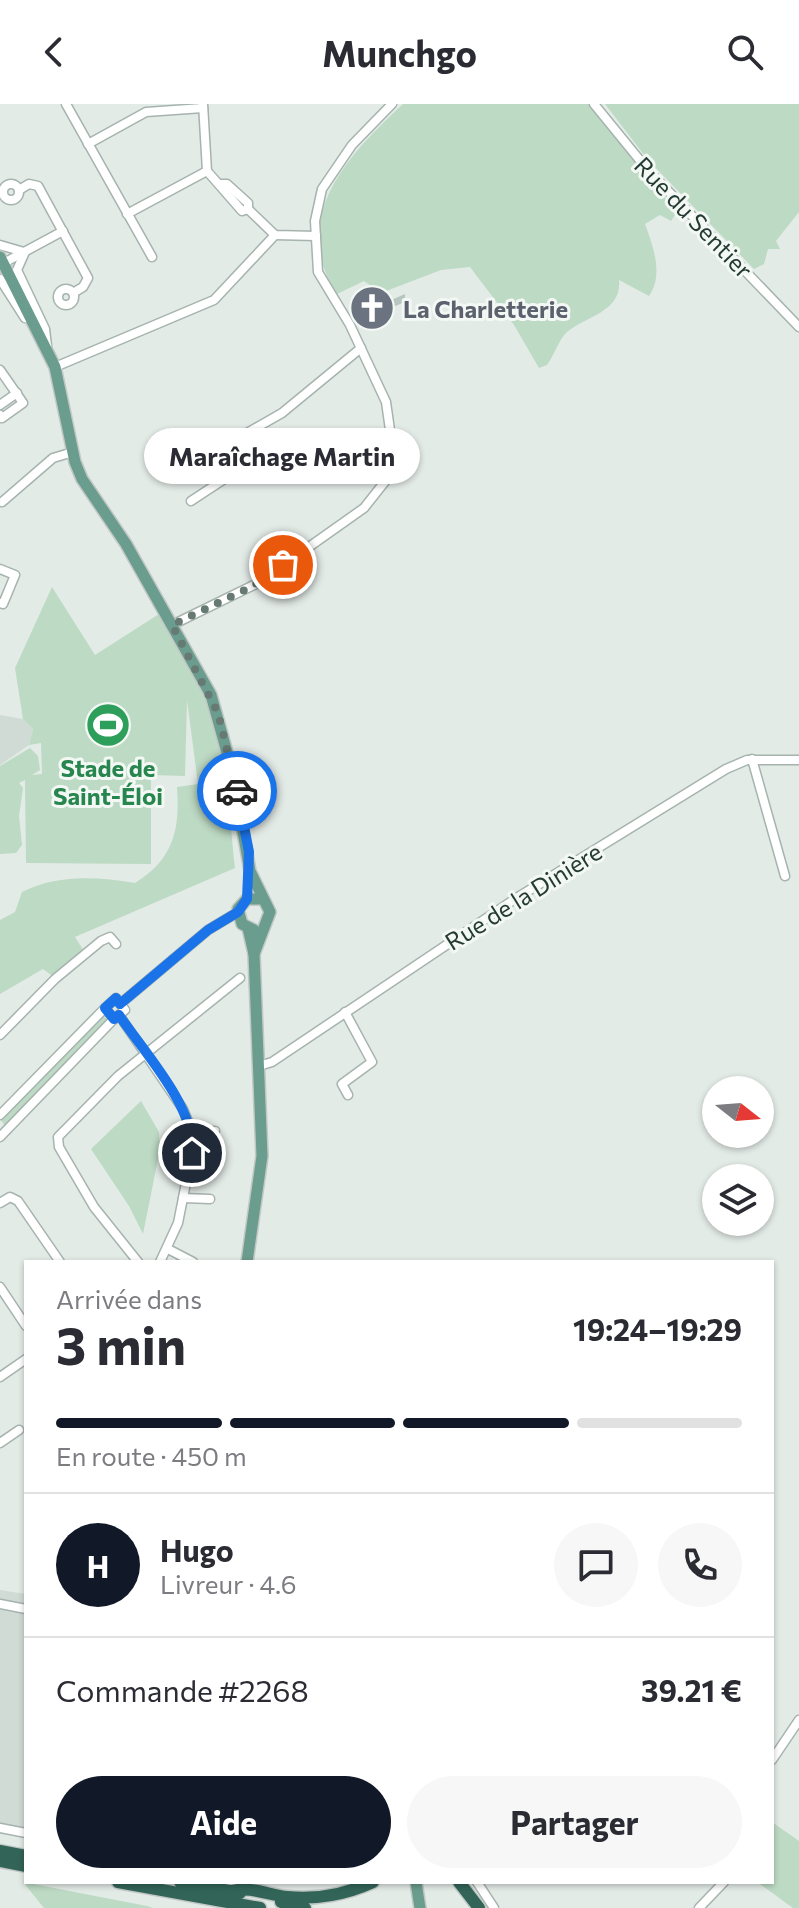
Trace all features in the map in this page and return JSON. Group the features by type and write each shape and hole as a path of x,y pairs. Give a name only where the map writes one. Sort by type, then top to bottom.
{"highway":[{"path":"0,1851 24,1856"},
{"path":"0,1861 24,1866"},
{"path":"130,1884 260,1908"},
{"path":"192,1884 305,1908"},
{"path":"232,1891 242,1888 303,1897 343,1893 368,1884"},
{"path":"461,1884 479,1908"},
{"path":"170,1891 179,1898 219,1908"}],"main road":[{"path":"1,262 55,367 73,452 87,487 126,544 218,713 245,828 250,871 247,899 238,912 254,954 262,1156 247,1260"},
{"path":"250,871 270,912 254,954"},
{"path":"247,899 261,899"},
{"path":"245,926 262,927"},
{"path":"416,1884 420,1908"}],"street":[{"path":"66,104 152,257"},
{"path":"172,625 258,583 364,508 381,490 391,464 391,426 386,402 361,348 318,272 316,236 317,203 322,189 352,145 392,104"},
{"name":"Rue du Sentier","path":"594,104 647,169 799,327"},
{"path":"88,144 146,112 203,106 207,171 221,184 223,192 242,211 248,209 275,235 316,236"},
{"path":"127,214 207,171"},
{"path":"19,190 29,184 38,186 88,278 83,287 73,293"},
{"path":"1,262 63,231"},
{"path":"55,367 214,300 275,235"},
{"path":"0,245 25,252"},
{"path":"25,252 17,270 45,329 47,348"},
{"path":"0,279 24,317 37,328"},
{"path":"191,501 226,478 217,455 219,449 282,413 361,348"},
{"path":"0,370 23,403 2,418 0,415"},
{"path":"0,405 17,393"},
{"path":"2,502 53,458 73,452"},
{"path":"0,603 3,604 15,575 1,572"},
{"path":"752,759 785,876"},
{"name":"Rue de la Dinière","path":"259,1066 272,1062 515,899 726,769 752,759 799,760"},
{"path":"120,1004 216,925 238,912"},
{"path":"216,925 245,926"},
{"path":"0,1035 55,979 101,941 110,937 116,944"},
{"path":"136,1260 94,1207 57,1141 102,1091 240,978"},
{"path":"0,1115 116,998 125,1010 1,1135"},
{"path":"105,1008 147,1056 183,1109 192,1131 183,1198 168,1249 161,1260"},
{"path":"345,1012 372,1062 342,1084 348,1095"},
{"path":"192,1131 215,1131"},
{"path":"0,1203 10,1197 18,1201 59,1260"},
{"path":"183,1198 210,1199"},
{"path":"168,1249 189,1260"},
{"path":"0,1287 24,1323"},
{"path":"0,1377 24,1360"},
{"path":"0,1443 19,1430"},
{"path":"0,1604 24,1609"},
{"path":"774,1757 799,1720"},
{"path":"0,1828 24,1833"},
{"path":"478,1884 494,1908"},
{"path":"699,1908 722,1884"}],"shaded area":[{"path":"0,715 23,719 33,729 29,745 0,765"},
{"path":"0,1590 24,1594 24,1837 0,1834"}],"green space":[{"path":"403,104 592,104 613,135 677,212 671,221 660,215 645,224 654,251 656,270 649,296 619,280 615,299 609,306 567,332 547,365 539,368 514,325 470,267 441,270 381,293 364,281 337,294 323,266 319,239 322,214 331,189 345,166"},
{"path":"605,104 799,104 799,212 776,241 780,249 768,249 764,264 754,269 648,160"},
{"path":"52,587 95,655 159,614 197,679 218,731 227,779 235,868 75,937 84,951 54,977 43,969 0,994 0,920 15,912 22,892 50,882 78,878 135,883 158,864 172,842 177,816 177,787 198,784 187,700 185,776 151,775 151,864 26,863 25,780 19,783 23,788 19,816 22,845 16,853 0,854 0,766 30,748 38,756 40,770 32,775 42,774 41,743 29,745 33,729 23,719 15,668"},
{"path":"103,1015 108,1021 6,1127 0,1119"},
{"path":"141,1101 159,1132 160,1149 143,1234 129,1206 91,1149"},
{"path":"774,1823 799,1841 799,1908 793,1908 760,1884 774,1884"},
{"path":"25,1884 153,1908 44,1908"}],"building":[{"path":"405,294 405,302 369,317 365,307 367,298 382,304"}],"way so far":[{"path":"237,791 211,695 172,625 251,587 283,565"}],"place":[{"name":"La Charletterie","path":"372,308"},
{"name":"Maraîchage Martin","path":"283,565"},
{"name":"Stade de Saint-Éloi","path":"108,725"}],"route":[{"path":"192,1153 192,1131 183,1109 119,1015 114,1019 105,1008 116,998 120,1004 208,930 238,912 241,903 247,899 249,852 237,791"}]}
